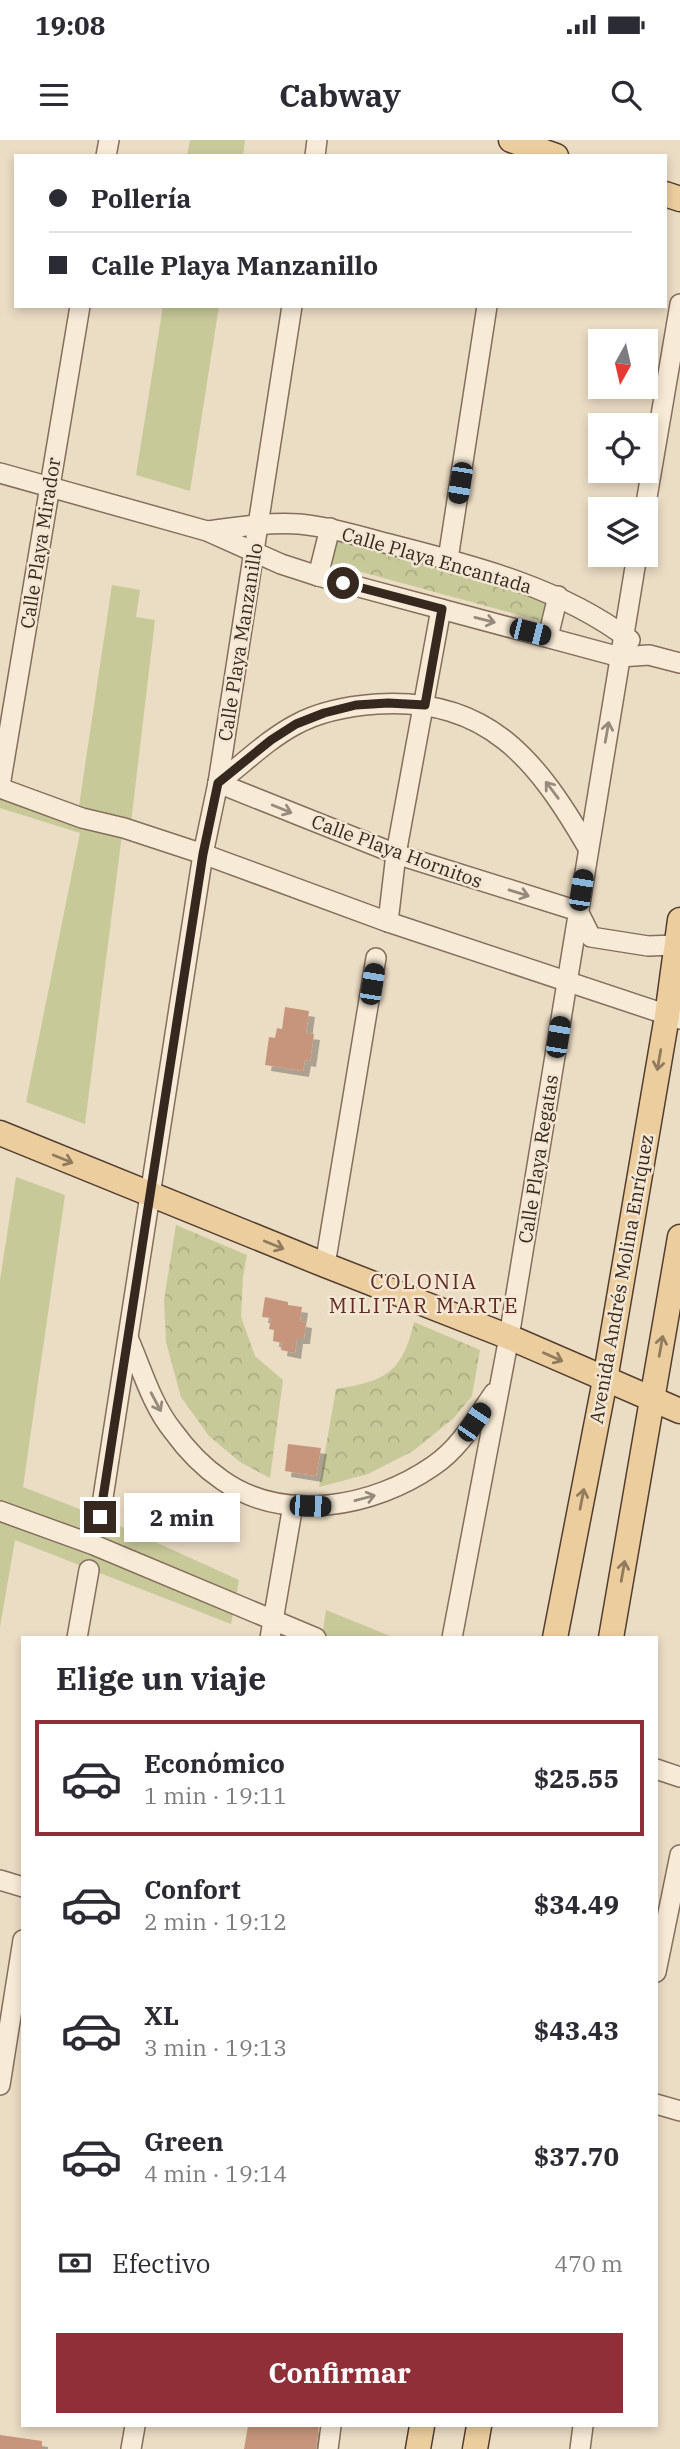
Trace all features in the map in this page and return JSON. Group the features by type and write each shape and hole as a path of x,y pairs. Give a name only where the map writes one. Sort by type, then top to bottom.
{"main road":[{"path":"517,144 550,154"},
{"name":"Avenida Andrés Molina Enríquez","path":"555,1636 673,1018 676,945 680,920"},
{"path":"0,1133 509,1337 680,1411"},
{"path":"611,1636 680,1237"},
{"path":"418,2449 422,2427"},
{"path":"475,2449 479,2427"}],"street":[{"path":"647,497 680,304"},
{"name":"Calle Playa Mirador","path":"1,784 80,308"},
{"name":"Calle Playa Manzanillo","path":"100,1517 203,854 218,783 255,554 292,308"},
{"path":"448,559 487,308"},
{"name":"Calle Playa Encantada","path":"0,473 207,531 255,554 318,576 620,657 649,655 680,663"},
{"name":"Calle Playa Encantada","path":"207,531 297,524 330,528 448,559 558,596 623,635 649,655"},
{"path":"318,576 330,528"},
{"name":"Calle Playa Regatas","path":"452,1636 509,1337 635,567"},
{"path":"548,637 558,596"},
{"path":"388,922 396,854 442,609"},
{"path":"218,783 279,735 296,724 324,713 356,705 388,703 448,709 479,723 510,743 542,777 564,806 588,848"},
{"name":"Calle Playa Hornitos","path":"218,783 396,854 578,911"},
{"path":"1,784 82,818 124,828 203,854 388,922 673,1018"},
{"path":"578,911 591,937 648,946 676,945"},
{"path":"325,1265 376,958"},
{"path":"129,1340 152,1396 171,1430 194,1456 223,1481 253,1496 293,1505 328,1506 368,1498 401,1485 435,1465 462,1440 498,1386"},
{"path":"271,1629 293,1505"},
{"path":"0,1511 94,1545 271,1629 306,1636"},
{"path":"77,1636 89,1570"},
{"path":"658,1770 680,1777"},
{"path":"658,1962 680,1855"},
{"path":"0,1880 21,1886"},
{"path":"0,2085 21,1953"},
{"path":"658,2105 680,2111"},
{"path":"131,2449 135,2427"},
{"path":"328,2449 331,2427"},
{"path":"580,2449 583,2427"}],"green space":[{"path":"190,140 245,140 243,154 187,154"},
{"path":"163,308 219,308 190,491 136,475"},
{"path":"335,537 551,596 556,625 332,564 330,549"},
{"path":"112,585 140,590 136,617 155,620 131,823 124,828 121,842 85,1124 26,1102 80,833 0,808 0,779 79,806"},
{"path":"16,1177 65,1195 23,1487 100,1517 239,1580 231,1624 15,1540 0,1627 0,1280"},
{"path":"176,1225 247,1255 241,1317 255,1356 283,1380 270,1478 240,1462 209,1436 181,1397 166,1342 164,1300"},
{"path":"414,1322 480,1350 472,1396 454,1418 413,1451 368,1474 319,1487 336,1389 368,1382 389,1372 404,1353"},
{"path":"326,1610 390,1636 322,1636"}],"building":[{"path":"285,1007 309,1011 306,1033 314,1034 310,1061 305,1060 303,1071 265,1065 269,1037 275,1038 277,1028 282,1029"},
{"path":"265,1297 302,1307 300,1321 306,1322 304,1338 297,1338 295,1353 281,1350 282,1343 273,1341 274,1330 269,1329 271,1318 262,1317"},
{"path":"288,1444 321,1448 316,1476 285,1471"},
{"path":"248,2427 319,2427 316,2449 244,2449"},
{"path":"0,2435 42,2441 42,2449 0,2449"}],"district":[{"name":"COLONIA MILITAR MARTE","path":"424,1293"}],"route":[{"path":"100,1517 203,854 218,783 271,740 296,724 324,713 356,705 425,705 442,609 343,583"}]}
